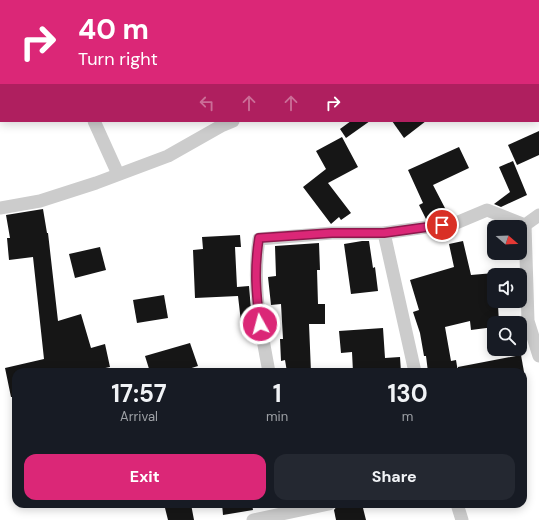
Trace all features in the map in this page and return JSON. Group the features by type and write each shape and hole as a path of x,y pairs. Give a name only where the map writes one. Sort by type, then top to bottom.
{"street":[{"path":"94,122 118,174"},
{"path":"0,208 40,201 168,156 231,122"},
{"path":"268,368 256,292 255,261 259,238 332,233 384,233 456,223 487,210 512,220"},
{"path":"527,223 539,215"},
{"path":"384,233 414,368"},
{"path":"525,260 528,321 539,356"},
{"path":"253,520 314,508"},
{"path":"459,508 462,520"}],"building":[{"path":"350,122 369,122 346,138 340,129"},
{"path":"393,122 425,122 404,138"},
{"path":"539,131 539,155 517,165 508,145"},
{"path":"342,137 358,167 328,183 351,213 341,220 339,217 331,224 303,187 326,169 316,151"},
{"path":"459,147 469,168 433,185 446,210 426,219 419,205 423,203 408,170"},
{"path":"513,161 527,195 501,207 494,204 510,192 499,167"},
{"path":"43,209 48,233 58,321 81,314 91,348 105,344 110,367 12,368 11,397 5,368 44,359 33,257 9,260 7,238 10,238 6,215"},
{"path":"240,235 241,247 235,247 237,287 249,286 252,321 241,322 238,296 195,298 193,250 203,249 202,237"},
{"path":"369,241 373,268 375,267 378,291 351,294 344,244"},
{"path":"463,241 471,275 487,274 487,308 498,308 499,316 487,316 487,328 471,330 470,321 445,327 451,361 456,360 457,368 428,368 426,356 424,356 420,333 413,312 419,310 410,280 454,267 449,244"},
{"path":"319,243 320,270 317,270 318,304 325,304 325,324 309,324 311,368 286,368 285,360 281,361 280,339 283,339 281,304 271,305 268,277 276,276 275,246"},
{"path":"100,247 106,270 75,278 69,254"},
{"path":"164,295 168,318 137,323 133,300"},
{"path":"383,328 385,358 400,357 401,368 353,368 352,352 341,353 339,331"},
{"path":"190,343 198,366 192,368 149,368 145,356"},
{"path":"521,356 523,368 458,368"},
{"path":"165,508 192,508 194,520 168,520"},
{"path":"222,508 253,508 253,510 223,515"},
{"path":"336,508 363,508 366,520 336,520 334,510"}],"route":[{"path":"260,324 256,292 255,261 259,238 332,233 384,233 442,225"}]}
